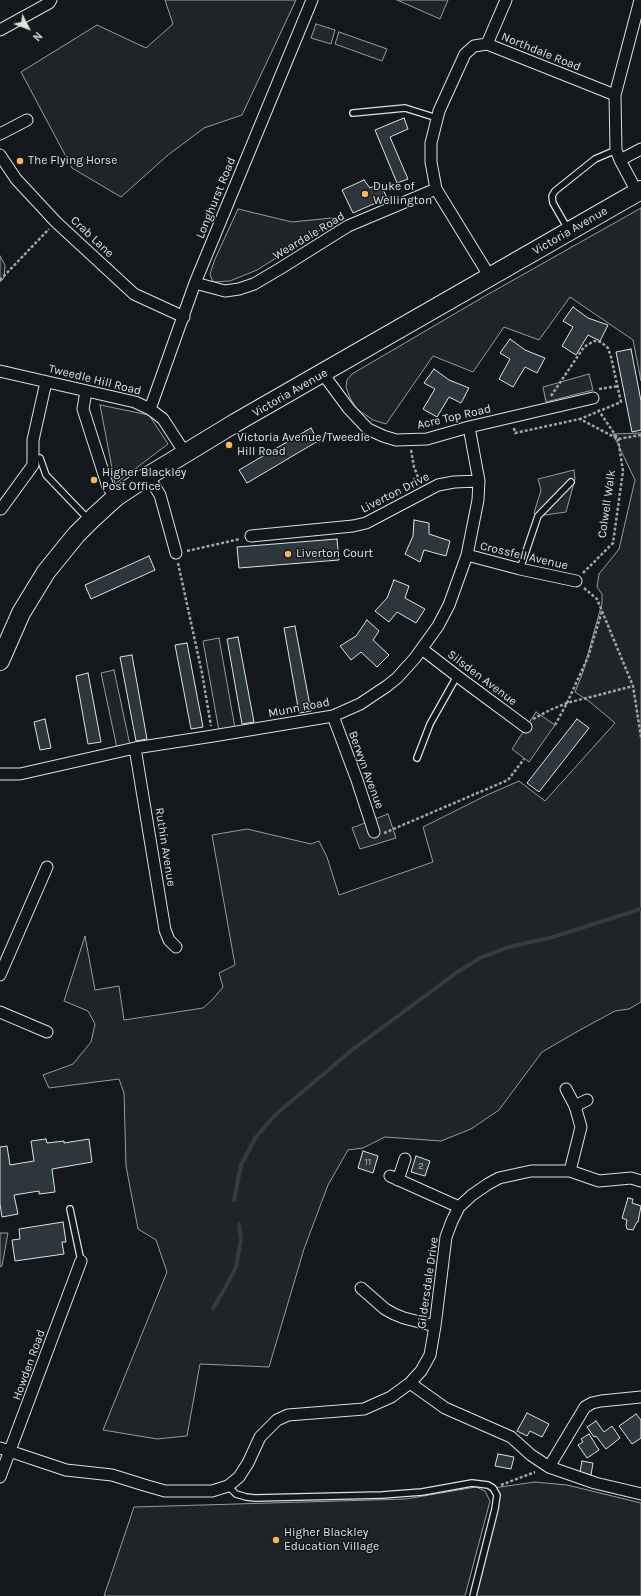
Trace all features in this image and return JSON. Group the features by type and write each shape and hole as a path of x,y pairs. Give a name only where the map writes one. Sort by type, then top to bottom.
{"main road":[{"name":"Victoria Avenue","path":"2,652 20,613 46,572 66,546 116,497 185,453 639,191"}],"street":[{"path":"0,30 49,3 51,0"},
{"name":"Longhurst Road","path":"150,409 195,283 312,0"},
{"path":"487,44 506,0"},
{"path":"639,191 618,155 615,95 640,0"},
{"name":"Northdale Road","path":"490,277 436,189 430,162 431,143 437,118 465,54 474,46 487,44 615,95"},
{"path":"0,134 27,120"},
{"path":"618,155 641,149"},
{"name":"Crab Lane","path":"0,155 16,179 56,222 134,294 184,317"},
{"name":"Weardale Road","path":"195,283 225,291 239,289 254,284 348,226 436,189"},
{"name":"Tweedle Hill Road","path":"0,371 135,402 150,409 163,419 185,453"},
{"name":"Acre Top Road","path":"323,374 349,408 368,429 396,440 427,439 469,427 540,411 593,394"},
{"path":"1,509 33,465 32,440 46,382"},
{"path":"86,391 83,409 108,487 116,497"},
{"name":"Munn Road","path":"0,774 20,774 135,748 333,716 360,704 387,686 397,678 422,649 438,626 449,604 467,555 478,500 479,481 469,427"},
{"path":"148,476 160,495 176,553"},
{"name":"Liverton Drive","path":"251,536 339,529 366,523 438,485 454,482 479,481"},
{"name":"Crossfell Avenue","path":"467,555 520,569 576,581"},
{"name":"Silsden Avenue","path":"422,649 524,726"},
{"name":"Berwyn Avenue","path":"333,716 357,780 374,832"},
{"name":"Ruthin Avenue","path":"135,748 165,930 169,940 176,947"},
{"path":"0,975 47,867"},
{"path":"0,1012 47,1032"},
{"path":"566,1089 575,1106 582,1126 570,1172"},
{"path":"575,1106 587,1100"},
{"path":"406,1158 394,1178 459,1208"},
{"name":"Gildersdale Drive","path":"228,1486 239,1477 248,1463 260,1437 277,1420 288,1415 364,1409 392,1397 410,1383 421,1371 430,1355 436,1326 446,1237 459,1208 488,1184 499,1178 531,1171 570,1172 599,1181 631,1178 641,1181"},
{"name":"Howden Road","path":"0,1477 5,1450 81,1261"},
{"path":"361,1288 385,1309 394,1314 436,1326"},
{"path":"410,1383 445,1408 511,1437 531,1455 549,1467 595,1483 641,1494"},
{"path":"549,1467 585,1407 592,1403 601,1401 641,1397"},
{"path":"5,1450 66,1470 112,1475 144,1486 166,1491 212,1491 228,1486"}],"lane":[{"path":"353,113 405,108 437,118"},
{"path":"570,231 553,203 552,196 555,191 595,159 618,155"},
{"path":"33,459 40,458 46,475 90,521"},
{"path":"520,569 538,516 571,482"},
{"path":"417,758 430,724 457,676"},
{"path":"70,1209 81,1261"},
{"path":"228,1486 236,1494 255,1498 422,1492 472,1483 482,1484 493,1488 497,1494 495,1509 473,1596"}],"path":[{"path":"0,280 56,222"},
{"path":"515,433 580,419 621,402 608,348 601,342 594,341 584,347 540,411"},
{"path":"593,394 618,386"},
{"name":"Colwell Walk","path":"576,581 613,543 623,471 618,439 599,412 593,394"},
{"path":"580,419 618,439 641,435"},
{"path":"409,440 414,467 424,492"},
{"path":"213,736 202,673 176,553 251,536"},
{"path":"576,581 597,599 632,686 641,737"},
{"path":"555,725 567,704 588,657 602,611"},
{"path":"524,726 550,710 632,686"},
{"path":"374,832 381,835 508,780 524,759"},
{"path":"493,1488 549,1467"}],"shaded area":[{"path":"165,0 296,0 242,115 204,128 168,155 121,197 72,168 21,72 97,25 146,48 173,24"},
{"path":"397,0 448,0 440,19"},
{"path":"316,24 335,30 331,44 311,38"},
{"path":"339,32 387,49 382,61 335,44"},
{"path":"641,208 641,381 633,340 570,297 539,340 504,327 473,372 433,356 386,424 373,420 357,409 350,398 346,387 347,380 352,374 485,296"},
{"path":"238,209 292,222 341,217 257,270 230,281 213,282 210,274 215,259"},
{"path":"0,256 5,265 4,278 0,282"},
{"path":"589,374 593,390 546,402 543,387"},
{"path":"100,405 149,415 168,444 115,484"},
{"path":"641,433 641,1002 629,1009 615,1011 542,1052 499,1110 471,1129 441,1141 385,1137 363,1148 348,1150 328,1185 304,1249 269,1367 200,1364 187,1436 157,1439 103,1430 167,1272 156,1240 138,1229 126,1166 124,1093 119,1079 49,1088 43,1075 73,1064 91,1042 95,1024 88,1011 64,1001 85,936 95,990 119,986 124,1020 203,1008 223,987 219,973 235,965 212,835 247,829 311,844 319,841 327,857 339,895 433,862 423,827 487,795 519,781 545,801 615,723 590,702 575,692 583,672 602,603 602,594 597,587 599,574 619,549 635,480 613,434"},
{"path":"574,470 575,479 566,512 538,516 534,513 541,490 538,479"},
{"path":"219,638 235,728 219,731 203,641"},
{"path":"114,670 130,745 117,748 101,673"},
{"path":"536,712 555,725 529,762 512,749"},
{"path":"388,814 396,838 360,849 352,828"},
{"path":"0,1233 8,1233 2,1266 0,1267"},
{"path":"535,1482 567,1485 641,1503 641,1596 473,1596 496,1499 493,1488"},
{"name":"Higher Blackley Education Village","path":"476,1487 485,1491 490,1501 465,1596 104,1596 134,1507 406,1499"}],"building":[{"path":"404,118 408,129 390,137 408,179 397,183 375,130"},
{"name":"Duke of Wellington","path":"364,180 370,188 374,186 375,190 382,187 387,198 353,213 342,190"},
{"path":"573,307 588,318 608,325 600,341 588,335 576,355 562,346 573,327 563,321"},
{"path":"510,339 525,350 545,358 537,373 525,367 513,387 499,379 510,359 500,353"},
{"path":"631,349 641,401 641,430 632,432 616,352"},
{"path":"434,369 449,380 469,388 461,403 449,397 437,417 423,409 435,389 424,383"},
{"path":"311,428 318,441 247,483 239,470"},
{"path":"414,520 429,523 429,534 450,541 446,556 424,550 420,562 405,554 413,536"},
{"name":"Liverton Court","path":"337,539 339,560 239,568 237,547"},
{"path":"149,556 155,570 91,599 85,585"},
{"path":"394,580 409,586 405,598 425,609 416,623 397,612 389,622 375,611 387,598"},
{"path":"367,620 379,631 373,640 389,655 377,667 361,652 351,660 340,646 356,636"},
{"path":"295,626 311,711 299,713 284,628"},
{"path":"238,637 254,722 242,724 227,639"},
{"path":"187,643 203,727 191,729 175,645"},
{"path":"132,655 147,739 136,741 120,657"},
{"path":"88,673 101,742 88,744 76,676"},
{"path":"45,719 51,748 40,750 34,722"},
{"path":"577,719 589,728 539,792 527,783"},
{"path":"46,1139 47,1143 64,1141 64,1143 89,1139 92,1162 52,1169 55,1192 39,1194 39,1191 14,1195 18,1214 2,1217 0,1204 0,1147 7,1146 10,1165 34,1161 31,1141"},
{"path":"363,1151 378,1156 373,1173 358,1168"},
{"path":"416,1156 430,1161 425,1176 411,1172"},
{"path":"628,1198 633,1199 632,1203 641,1206 638,1222 633,1230 627,1229 627,1220 622,1218"},
{"path":"63,1222 66,1242 62,1242 64,1254 15,1261 12,1240 20,1239 19,1229"},
{"path":"527,1413 549,1424 542,1437 530,1431 527,1436 517,1431"},
{"path":"636,1414 641,1420 641,1438 632,1444 619,1426"},
{"path":"596,1421 604,1432 612,1426 620,1438 606,1449 596,1436 594,1437 587,1427"},
{"path":"589,1434 599,1450 587,1458 578,1445 583,1442 581,1439"},
{"path":"498,1454 514,1457 511,1469 495,1466"},
{"path":"582,1461 593,1463 591,1475 580,1472"}],"waterway":[{"path":"234,1200 241,1165 256,1137 275,1115 352,1050 456,973 480,958 509,947 553,937 641,909"},
{"path":"213,1308 236,1267 241,1240 239,1224"}],"place":[{"name":"The Flying Horse","path":"20,161"},
{"name":"Duke of Wellington","path":"365,194"},
{"name":"Victoria Avenue/Tweedle Hill Road","path":"229,445"},
{"name":"Higher Blackley Post Office","path":"94,480"},
{"name":"Liverton Court","path":"288,554"},
{"name":"Higher Blackley Education Village","path":"276,1540"}]}
